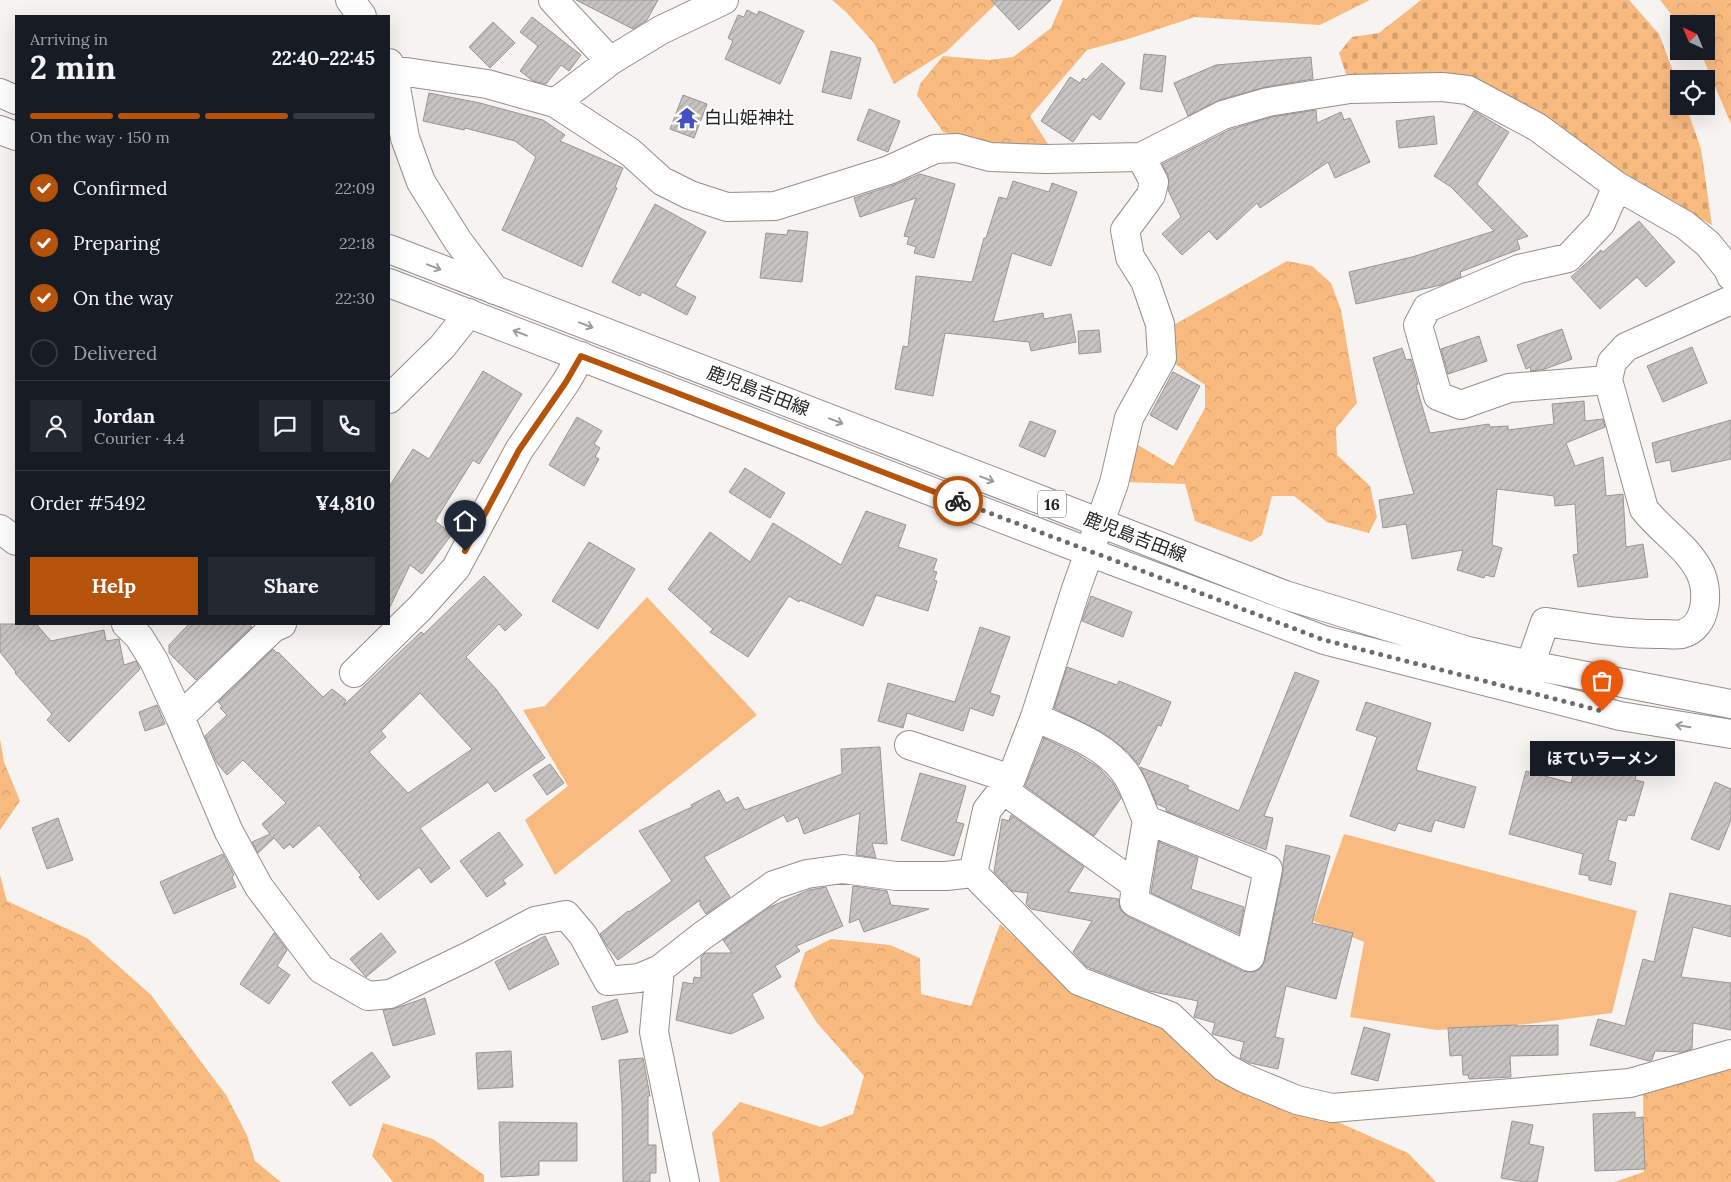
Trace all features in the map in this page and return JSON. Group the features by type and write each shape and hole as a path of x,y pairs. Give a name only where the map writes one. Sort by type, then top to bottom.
{"street":[{"path":"350,0 361,15"},
{"path":"553,0 610,61"},
{"path":"555,103 610,61 661,30 724,0"},
{"path":"495,290 458,241 421,182 405,138 391,67 487,84 555,103 630,152 662,181 690,195 727,208 775,206 889,170 935,149 957,148 990,157 1046,160 1141,157 1223,114 1268,102 1350,89 1442,87 1468,90 1537,127 1617,186 1685,225 1708,244 1728,269 1731,276"},
{"path":"0,93 15,100"},
{"path":"0,130 15,136"},
{"path":"972,873 987,810 1006,784 1034,717 1114,483 1129,418 1162,358 1160,324 1145,281 1130,257 1125,230 1151,195 1154,182 1141,157"},
{"path":"1608,380 1510,388 1461,405 1438,396 1418,325 1427,308 1518,269 1568,258 1600,223 1617,186"},
{"name":"鹿児島吉田線","path":"390,249 1285,596 1468,651 1731,704"},
{"name":"鹿児島吉田線","path":"390,283 1324,640 1620,716 1731,734"},
{"path":"1530,665 1544,622 1647,634 1682,634 1691,629 1700,619 1704,608 1706,591 1701,573 1693,560 1644,509 1608,380 1612,362 1626,347 1731,300"},
{"path":"390,398 442,347 469,313"},
{"path":"354,673 420,608 456,568 519,450 566,382 581,356"},
{"path":"0,529 15,540"},
{"path":"127,625 139,637 154,661 229,832 259,887 321,969 368,996 390,994 535,921 566,915 582,934 608,981 639,978 660,969 702,936 774,885 807,874 842,869 896,876 946,876 972,873"},
{"path":"180,717 272,628 280,625"},
{"path":"1034,717 1099,747 1127,775 1146,820 1134,902 1250,957 1268,869 1146,820"},
{"path":"909,745 1006,784 1136,885"},
{"path":"972,873 1079,981 1170,1016 1224,1067 1244,1078 1297,1100 1332,1108 1630,1082 1731,1054"},
{"path":"660,969 654,1032 685,1182"}],"green space":[{"path":"832,0 1000,0 947,51 894,84 874,43 846,12"},
{"path":"1063,0 1370,0 1320,25 1195,17 1087,50 1030,116 1053,152 1021,152 943,132 917,95 920,84 943,56 990,60 1013,57 1051,28"},
{"path":"1421,0 1629,0 1659,34 1673,70 1670,70 1670,115 1689,115 1701,149 1712,225 1647,189 1588,152 1533,109 1507,96 1349,83 1339,53 1352,37 1379,33"},
{"path":"1660,0 1731,0 1731,124 1715,86 1715,70 1708,70 1704,60 1715,60 1715,15 1672,15"},
{"path":"1287,261 1312,266 1331,283 1341,310 1357,403 1336,428 1337,455 1370,486 1377,517 1369,533 1327,522 1294,496 1272,496 1262,535 1251,542 1195,521 1185,484 1125,482 1128,439 1173,466 1205,408 1205,385 1174,363 1170,327"},
{"path":"647,597 757,715 555,875 525,820 568,786 523,710 545,706"},
{"path":"0,739 4,762 20,801 0,830"},
{"path":"1344,834 1637,911 1612,1013 1528,1024 1437,1030 1350,1017 1364,942 1313,921"},
{"path":"0,875 7,901 87,938 151,995 226,1095 247,1135 255,1161 281,1182 0,1182"},
{"path":"1000,924 1078,996 1162,1024 1322,1115 1408,1153 1436,1182 720,1182 712,1133 740,1102 821,1127 853,1114 864,1076 817,1023 794,986 805,952 831,939 890,945 920,958 921,994 971,1006"},
{"path":"1731,1064 1731,1182 1614,1182 1644,1172 1643,1088"},
{"path":"383,1123 433,1139 484,1175 484,1182 393,1182 372,1156"}],"building":[{"path":"576,0 658,0 647,20 633,29"},
{"path":"991,0 1051,0 1019,30"},
{"path":"747,10 757,15 759,11 804,31 780,84 725,59 733,41 728,38 738,15 744,17"},
{"path":"532,17 581,55 569,71 561,65 546,84 533,81 520,71 538,46 520,32"},
{"path":"493,22 515,43 490,68 469,47"},
{"path":"831,51 861,58 851,99 822,92"},
{"path":"1144,54 1166,56 1162,92 1140,89"},
{"path":"1311,57 1313,79 1266,87 1219,100 1188,116 1174,83 1216,65"},
{"path":"1102,63 1125,83 1100,120 1092,114 1073,142 1041,121 1070,77 1080,83 1083,78 1086,80"},
{"path":"429,93 480,103 543,120 565,135 560,141 623,168 615,187 617,188 582,267 502,230 536,157 515,141 465,128 464,130 423,121"},
{"path":"683,95 707,104 694,138 670,129"},
{"path":"869,109 900,121 888,152 857,140"},
{"path":"1316,110 1317,123 1341,112 1344,120 1350,118 1370,162 1335,178 1328,162 1260,208 1257,203 1217,240 1209,231 1182,255 1162,234 1181,217 1168,190 1168,175 1162,164 1229,130 1271,117"},
{"path":"1474,111 1509,132 1477,184 1528,236 1517,240 1520,249 1460,272 1461,277 1441,285 1356,304 1349,272 1412,257 1494,231 1451,187 1434,176"},
{"path":"1434,116 1437,144 1399,148 1396,121"},
{"path":"920,174 955,184 934,258 914,253 916,247 907,244 909,237 904,236 916,198 860,217 854,198"},
{"path":"1013,181 1049,192 1052,183 1077,192 1051,266 1012,253 993,322 1043,313 1044,319 1071,314 1076,342 1031,351 1029,342 945,333 933,396 895,389 903,346 908,347 916,276 972,282 984,238 986,238 999,197 1007,199"},
{"path":"655,204 706,232 675,286 696,297 687,315 642,292 640,296 612,282"},
{"path":"1639,221 1675,262 1646,287 1637,277 1600,309 1571,277 1601,250 1603,252"},
{"path":"788,230 808,232 802,282 760,278 766,233 787,235"},
{"path":"1562,329 1572,359 1545,369 1531,371 1530,367 1526,369 1517,345"},
{"path":"1099,330 1101,352 1079,354 1078,331"},
{"path":"1479,336 1487,361 1448,374 1441,349"},
{"path":"1692,347 1707,383 1663,402 1647,366"},
{"path":"1402,348 1406,360 1411,359 1418,384 1416,385 1430,433 1489,424 1490,427 1508,426 1508,430 1554,424 1552,404 1584,401 1585,421 1603,419 1605,427 1566,443 1575,466 1603,457 1606,496 1623,494 1626,547 1643,544 1648,577 1578,587 1573,555 1578,554 1575,504 1555,506 1554,496 1497,489 1492,545 1502,548 1494,577 1485,575 1484,578 1457,570 1463,550 1412,559 1406,524 1383,528 1379,500 1414,494 1373,358"},
{"path":"483,371 522,394 479,464 473,460 435,521 452,534 422,574 410,565 390,607 390,485 413,449 429,459"},
{"path":"1173,372 1200,386 1177,430 1150,415"},
{"path":"577,417 602,431 594,444 600,448 595,457 599,459 584,486 549,465"},
{"path":"1731,420 1731,459 1672,472 1670,460 1656,463 1652,443"},
{"path":"1030,421 1056,431 1045,457 1019,446"},
{"path":"745,468 785,493 770,518 729,492"},
{"path":"866,511 906,525 898,547 937,559 933,571 937,572 934,580 937,581 928,611 876,595 863,626 800,600 799,602 789,596 748,657 710,632 713,629 668,589 710,532 750,562 773,523 841,565"},
{"path":"589,542 635,569 598,629 552,601"},
{"path":"484,576 522,615 505,631 499,624 466,657 496,689 545,758 495,792 488,782 420,828 450,868 431,883 419,867 378,900 359,877 361,875 319,825 293,848 290,844 284,849 274,838 258,853 252,842 270,834 262,824 286,803 243,760 227,775 217,763 205,736 227,715 220,708 222,706 218,702 273,649 323,697 332,689 346,700 343,706 421,632 424,634","holes":["420,693 472,749 408,793 369,752 386,737 381,731"]},
{"path":"1091,596 1132,612 1123,637 1082,621"},
{"path":"0,624 37,625 51,641 104,630 106,641 119,639 124,665 136,661 140,669 69,742 47,720 52,714 15,673 0,652"},
{"path":"188,625 250,625 252,627 196,680 169,653 169,645"},
{"path":"980,627 1010,637 990,693 1000,696 993,716 970,708 963,731 907,713 903,728 878,721 888,683 955,702"},
{"path":"1067,667 1117,685 1119,681 1171,702 1161,726 1158,725 1139,765 1128,752 1105,734 1054,708"},
{"path":"1295,672 1319,681 1264,816 1273,818 1266,850 1166,811 1166,808 1157,804 1140,767 1189,786 1187,789 1239,811"},
{"path":"1366,702 1431,723 1416,770 1476,787 1464,828 1435,820 1431,832 1398,823 1395,831 1350,816 1377,737 1356,730"},
{"path":"157,705 165,724 145,731 139,712"},
{"path":"1044,738 1077,754 1098,767 1113,783 1118,792 1121,798 1094,836 1025,786"},
{"path":"880,747 887,844 872,843 876,858 856,855 860,813 804,834 798,817 787,822 784,815 704,857 730,897 706,914 700,905 700,900 618,960 607,946 600,934 628,911 672,881 639,831 692,807 691,805 719,790 726,803 738,797 745,810 842,774 841,749"},
{"path":"1579,754 1637,772 1635,780 1644,782 1634,816 1628,815 1626,821 1618,819 1608,860 1616,863 1611,885 1589,880 1589,876 1579,874 1583,854 1509,834 1526,771 1571,783"},
{"path":"550,764 564,783 547,795 533,775"},
{"path":"920,773 966,786 956,822 964,824 954,856 901,840"},
{"path":"1715,782 1731,789 1731,820 1719,850 1691,839"},
{"path":"1011,815 1084,867 1068,892 1119,899 1120,909 1127,916 1243,971 1252,972 1260,969 1265,960 1283,872 1286,845 1330,856 1312,923 1353,933 1336,999 1286,986 1275,1037 1284,1039 1278,1069 1250,1063 1240,1058 1244,1042 1212,1034 1215,1023 1194,1017 1198,1001 1149,991 1087,967 1073,952 1092,921 1031,909 1026,904 1028,893 1012,891 1006,882 1003,882 994,872 1002,819 1009,821"},
{"path":"58,818 73,860 47,869 32,828"},
{"path":"499,832 523,865 503,880 506,884 487,897 460,861"},
{"path":"1159,842 1198,858 1191,889 1244,907 1239,934 1151,893"},
{"path":"223,854 234,875 232,877 236,887 174,914 160,882"},
{"path":"853,886 887,891 891,905 929,909 864,932 859,919 849,923"},
{"path":"826,887 843,926 796,946 800,951 775,966 781,977 752,994 764,1018 731,1034 676,1020 683,982 693,984 694,977 701,978 701,957 705,953 732,953 723,940 770,907 809,890"},
{"path":"1670,893 1731,906 1731,937 1693,927 1681,977 1731,983 1731,1030 1693,1023 1692,1049 1682,1052 1655,1051 1652,1060 1649,1061 1590,1045 1598,1019 1625,1026 1643,959 1654,962"},
{"path":"274,933 287,950 277,966 290,975 269,1004 240,984"},
{"path":"381,933 396,952 366,977 350,959"},
{"path":"545,936 559,964 509,990 495,962"},
{"path":"425,998 435,1034 393,1046 383,1010 396,1008"},
{"path":"617,999 628,1032 602,1040 592,1007"},
{"path":"1558,1025 1558,1055 1510,1056 1511,1077 1469,1079 1468,1075 1463,1075 1462,1055 1450,1056 1448,1028"},
{"path":"1364,1027 1390,1034 1378,1081 1351,1074"},
{"path":"511,1051 513,1087 478,1089 476,1053"},
{"path":"372,1052 390,1077 350,1106 332,1082"},
{"path":"643,1058 650,1096 648,1096 648,1145 656,1145 656,1173 650,1173 650,1182 623,1182 622,1104 619,1060"},
{"path":"1635,1112 1635,1118 1643,1117 1645,1169 1595,1171 1593,1114"},
{"path":"1512,1121 1533,1125 1529,1144 1544,1147 1537,1182 1501,1178"},
{"path":"499,1122 577,1123 577,1161 539,1161 539,1175 501,1177"}],"way so far":[{"path":"958,501 1324,640 1602,711"}],"place":[{"name":"白山姫神社","path":"687,118"},
{"name":"ほていラーメン","path":"1602,711"}],"route":[{"path":"465,551 519,450 566,382 581,356 958,501"}]}
